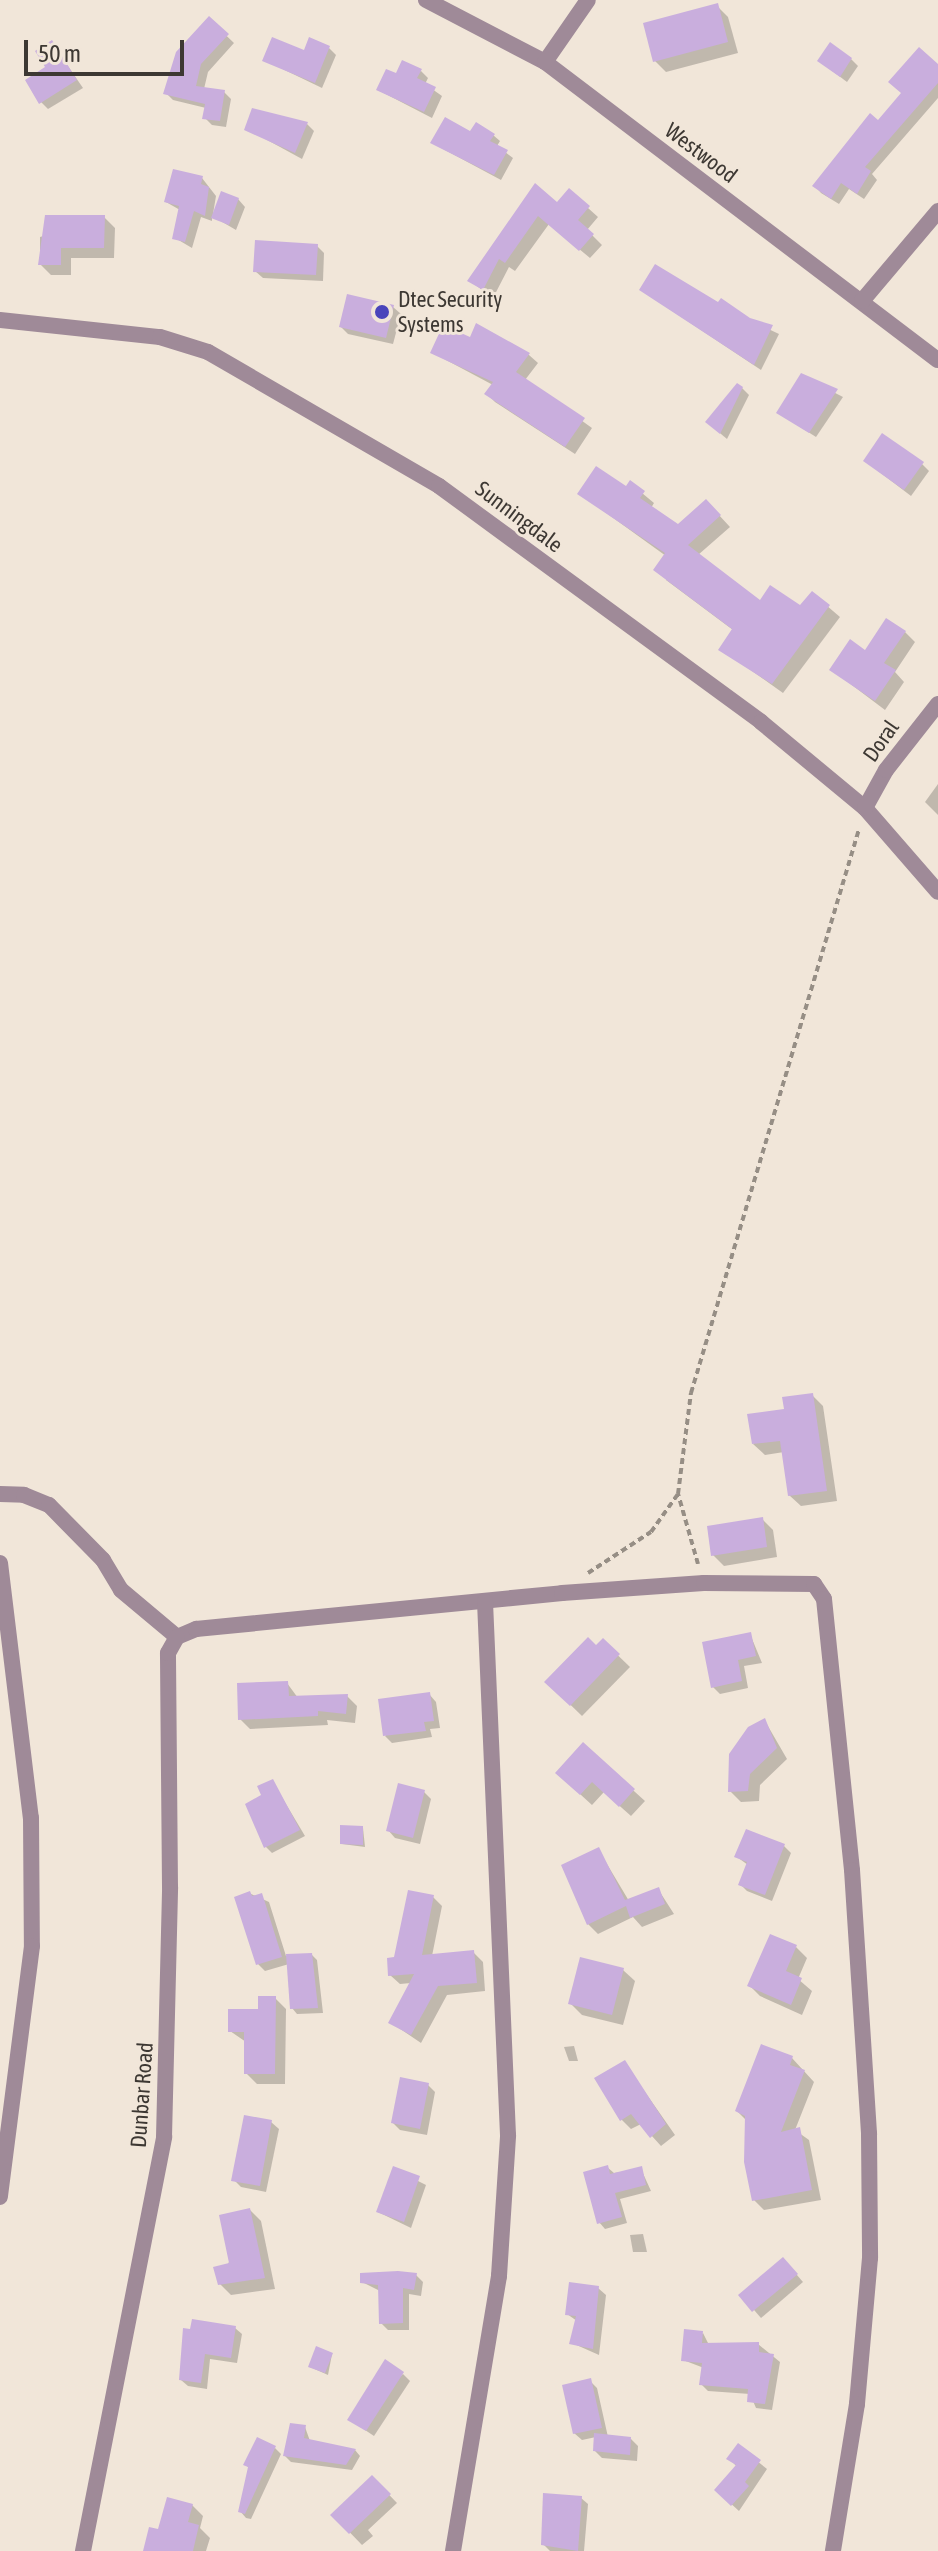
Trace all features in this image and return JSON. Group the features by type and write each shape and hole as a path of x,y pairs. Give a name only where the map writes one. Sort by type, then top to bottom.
{"street":[{"name":"Westwood","path":"426,0 545,62 938,360"},
{"path":"545,62 588,0"},
{"path":"862,301 938,211"},
{"name":"Sunningdale","path":"0,320 160,337 208,352 296,399 439,486 761,722 865,808 938,892"},
{"name":"Doral","path":"865,808 886,770 938,704"},
{"path":"0,1494 24,1495 49,1505 103,1560 121,1590 177,1637 196,1629 562,1593 704,1583 796,1580 814,1584 824,1599 852,1870 869,2134 869,2273 857,2404 833,2551"},
{"path":"0,1563 31,1818 32,1946 0,2197"},
{"path":"453,2551 499,2276 508,2135 485,1601"},
{"name":"Dunbar Road","path":"83,2551 164,2137 170,1887 168,1653 177,1637"}],"path":[{"path":"704,1583 678,1494 691,1393 865,808"},
{"path":"562,1593 651,1532 678,1494"}],"building":[{"path":"718,3 728,42 653,62 643,23"},
{"path":"209,16 229,34 201,64 196,86 225,90 220,121 202,119 205,104 163,94 176,52"},
{"path":"272,37 304,50 309,37 330,46 315,83 262,61"},
{"path":"52,40 77,80 39,104 25,80 45,67 35,51"},
{"path":"830,42 852,58 840,77 817,61"},
{"path":"919,47 938,64 938,83 865,167 871,171 857,194 841,183 831,199 812,186 870,113 878,120 901,93 888,82"},
{"path":"402,60 422,69 417,78 436,87 424,112 376,90 386,69 396,73"},
{"path":"252,108 308,122 295,153 244,130"},
{"path":"445,117 470,131 476,122 495,134 490,141 508,150 494,175 430,143"},
{"path":"173,169 203,176 201,184 209,187 205,216 194,211 185,242 172,239 179,206 164,202"},
{"path":"535,183 557,202 569,188 590,206 578,220 594,234 579,251 538,216 505,263 499,259 483,290 467,281"},
{"path":"221,191 239,198 229,225 211,218"},
{"path":"45,215 105,215 104,248 61,248 61,265 38,265"},
{"path":"255,240 318,244 316,275 253,272"},
{"path":"655,264 718,302 721,298 750,318 773,325 754,365 639,290"},
{"path":"347,294 394,305 386,338 339,327"},
{"path":"476,323 530,353 516,372 585,418 565,447 484,394 493,382 430,353 443,325 470,337"},
{"path":"801,373 838,389 809,433 776,413"},
{"path":"737,383 743,387 720,434 705,422"},
{"path":"882,433 924,462 904,490 863,461"},
{"path":"596,466 626,486 630,480 645,491 640,498 678,524 706,499 721,515 688,545 760,600 770,585 800,605 812,591 830,605 772,684 718,650 732,629 653,570 665,553 577,494"},
{"path":"886,618 906,631 884,663 896,670 875,701 829,670 850,639 865,650"},
{"path":"813,1393 827,1491 788,1496 780,1441 752,1444 747,1414 784,1409 782,1397"},
{"path":"763,1517 767,1547 711,1556 707,1526"},
{"path":"751,1632 756,1656 738,1660 742,1681 711,1688 702,1642"},
{"path":"588,1637 596,1645 603,1638 620,1654 570,1706 544,1682"},
{"path":"288,1681 289,1696 348,1694 346,1714 318,1711 318,1716 238,1720 237,1683"},
{"path":"430,1692 434,1721 424,1722 426,1731 383,1736 378,1699"},
{"path":"765,1718 777,1748 750,1774 748,1791 728,1792 729,1754 748,1727"},
{"path":"583,1742 635,1789 619,1807 592,1782 580,1795 555,1773"},
{"path":"273,1779 300,1830 264,1848 245,1804 261,1795 257,1786"},
{"path":"398,1783 425,1790 413,1838 386,1831"},
{"path":"340,1825 363,1826 363,1845 340,1844"},
{"path":"746,1829 785,1844 765,1895 738,1885 747,1862 734,1857"},
{"path":"599,1847 625,1900 659,1887 665,1904 630,1918 626,1906 587,1925 561,1865"},
{"path":"408,1890 434,1895 422,1955 474,1950 477,1983 438,1986 411,2035 388,2023 414,1974 388,1976 387,1958 394,1957"},
{"path":"250,1891 252,1896 262,1893 282,1957 256,1965 234,1897"},
{"path":"770,1934 797,1945 786,1971 802,1978 791,2005 747,1986"},
{"path":"312,1953 318,2008 290,2009 286,1954"},
{"path":"580,1957 624,1968 612,2015 568,2004"},
{"path":"258,1996 276,1996 275,2074 244,2074 244,2032 228,2032 228,2009 258,2009"},
{"path":"761,2044 793,2056 790,2065 805,2070 781,2132 800,2127 812,2190 752,2201 744,2162 745,2116 735,2111"},
{"path":"625,2060 666,2124 650,2138 631,2114 620,2121 594,2078"},
{"path":"400,2077 429,2083 420,2129 391,2123"},
{"path":"244,2115 272,2120 260,2186 231,2181"},
{"path":"608,2165 610,2174 642,2166 646,2185 615,2193 622,2217 597,2224 583,2172"},
{"path":"393,2166 420,2176 404,2222 376,2212"},
{"path":"250,2208 265,2278 218,2285 213,2267 229,2263 219,2215"},
{"path":"783,2257 798,2274 752,2312 738,2295"},
{"path":"360,2273 417,2273 414,2290 403,2288 403,2323 379,2324 378,2285 360,2283"},
{"path":"569,2282 599,2286 593,2349 569,2344 576,2316 565,2315"},
{"path":"192,2319 236,2326 231,2358 205,2354 201,2383 179,2380 183,2328 190,2329"},
{"path":"684,2329 703,2331 702,2343 759,2342 759,2352 774,2354 765,2404 747,2402 748,2389 699,2385 702,2363 681,2361"},
{"path":"316,2346 333,2353 325,2373 308,2367"},
{"path":"385,2359 404,2372 366,2431 347,2420"},
{"path":"591,2378 602,2428 573,2434 562,2385"},
{"path":"290,2423 306,2425 304,2438 356,2449 346,2465 283,2456"},
{"path":"594,2433 631,2437 630,2455 593,2451"},
{"path":"257,2437 276,2446 245,2514 238,2512 248,2467 243,2465"},
{"path":"738,2443 761,2460 745,2482 749,2486 731,2506 714,2490 736,2465 726,2459"},
{"path":"372,2475 391,2494 349,2534 330,2515"},
{"path":"543,2493 582,2496 578,2551 541,2545"},
{"path":"167,2497 193,2504 188,2522 199,2525 193,2551 143,2551 149,2527 158,2529"}],"place":[{"name":"Dtec Security Systems","path":"382,312"}]}
